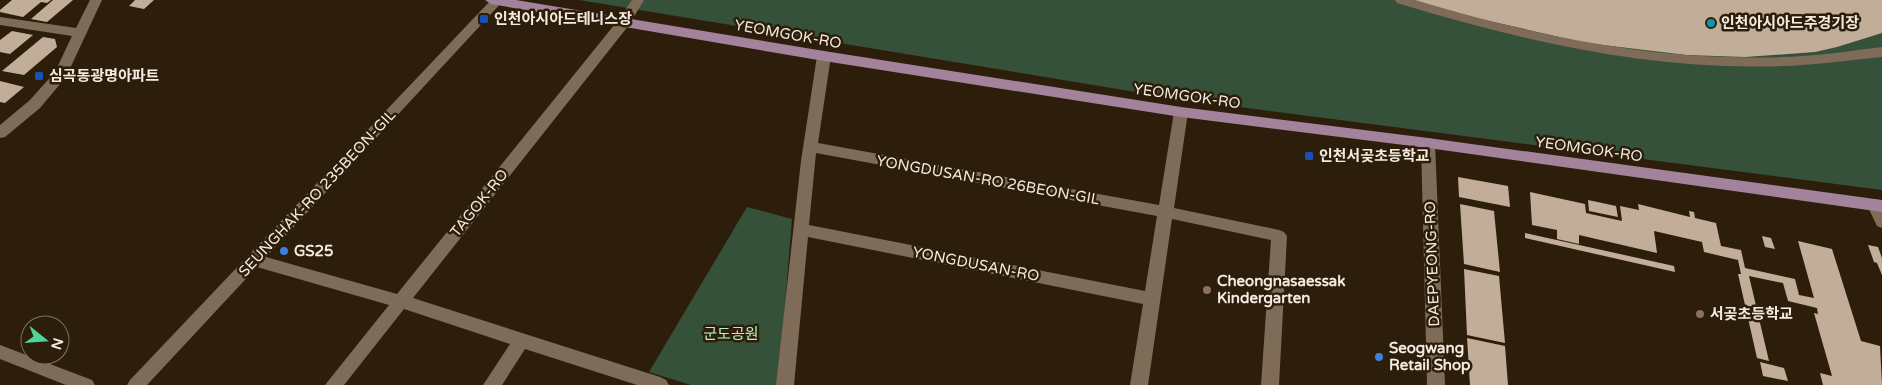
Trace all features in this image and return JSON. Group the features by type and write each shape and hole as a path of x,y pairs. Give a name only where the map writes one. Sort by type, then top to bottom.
{"main road":[{"name":"YEOMGOK-RO","path":"494,1 824,56 1181,112 1878,205"}],"street":[{"path":"0,133 35,104 61,74 96,0"},
{"name":"TAGOK-RO","path":"334,385 624,22 638,0"},
{"path":"1401,0 1520,34 1622,51 1703,60 1769,62 1882,52"},
{"name":"SEUNGHAK-RO 235BEON-GIL","path":"136,385 494,1"},
{"path":"0,21 79,33"},
{"path":"785,385 808,161 824,56"},
{"path":"1139,385 1181,112"},
{"name":"DAEPYEONG-RO","path":"1428,144 1436,385"},
{"name":"YONGDUSAN-RO 26BEON-GIL","path":"811,147 1166,212 1279,236 1270,385"},
{"path":"1878,205 1882,222"},
{"name":"YONGDUSAN-RO","path":"800,229 1152,299"},
{"path":"253,260 400,301 660,385"},
{"path":"492,385 521,341"},
{"path":"0,352 86,385"}],"green space":[{"path":"579,0 1882,0 1882,190 1178,99"},
{"name":"군도공원","path":"747,207 792,219 779,379 776,385 691,385 649,372"}],"building":[{"path":"12,0 51,0 47,3 41,2 23,17 0,12"},
{"path":"53,0 73,0 47,22 31,19"},
{"path":"135,0 154,0 144,9 129,6"},
{"name":"인천아시아드주경기장","path":"1414,0 1882,0 1882,33 1815,52 1745,57 1687,55 1586,43 1454,13"},
{"path":"12,31 33,35 10,54 0,52 0,40"},
{"path":"43,37 55,39 57,47 24,75 2,71"},
{"path":"0,81 24,87 5,103 0,102"},
{"path":"1458,177 1508,186 1510,207 1459,197"},
{"path":"1530,192 1585,204 1586,213 1622,221 1620,206 1639,210 1638,204 1690,217 1689,211 1694,212 1695,218 1716,223 1721,246 1741,250 1745,268 1795,279 1799,295 1814,298 1798,241 1832,249 1861,341 1880,346 1882,385 1823,385 1820,373 1832,376 1814,313 1818,314 1817,308 1788,301 1783,283 1749,276 1769,361 1757,358 1738,274 1741,274 1738,260 1704,252 1702,242 1654,231 1657,253 1579,235 1579,244 1557,239 1557,230 1532,225"},
{"path":"1588,200 1616,206 1618,217 1589,211"},
{"path":"1460,204 1494,211 1500,272 1464,264"},
{"path":"1525,233 1674,266 1675,272 1525,238"},
{"path":"1762,236 1771,238 1775,249 1765,247"},
{"path":"1868,245 1878,247 1882,258 1882,275 1877,263 1874,262"},
{"path":"1464,269 1499,276 1505,343 1467,335"},
{"path":"1467,338 1505,346 1508,385 1470,385"},
{"path":"1760,362 1784,368 1788,381 1763,376"}],"place":[{"name":"인천아시아드테니스장","path":"484,19"},
{"name":"인천아시아드주경기장","path":"1711,23"},
{"name":"심곡동광명아파트","path":"39,76"},
{"name":"인천서곶초등학교","path":"1309,156"},
{"name":"GS25","path":"284,251"},
{"name":"Cheongnasaessak Kindergarten","path":"1207,290"},
{"name":"서곶초등학교","path":"1700,314"},
{"name":"Seogwang Retail Shop","path":"1379,357"}]}
